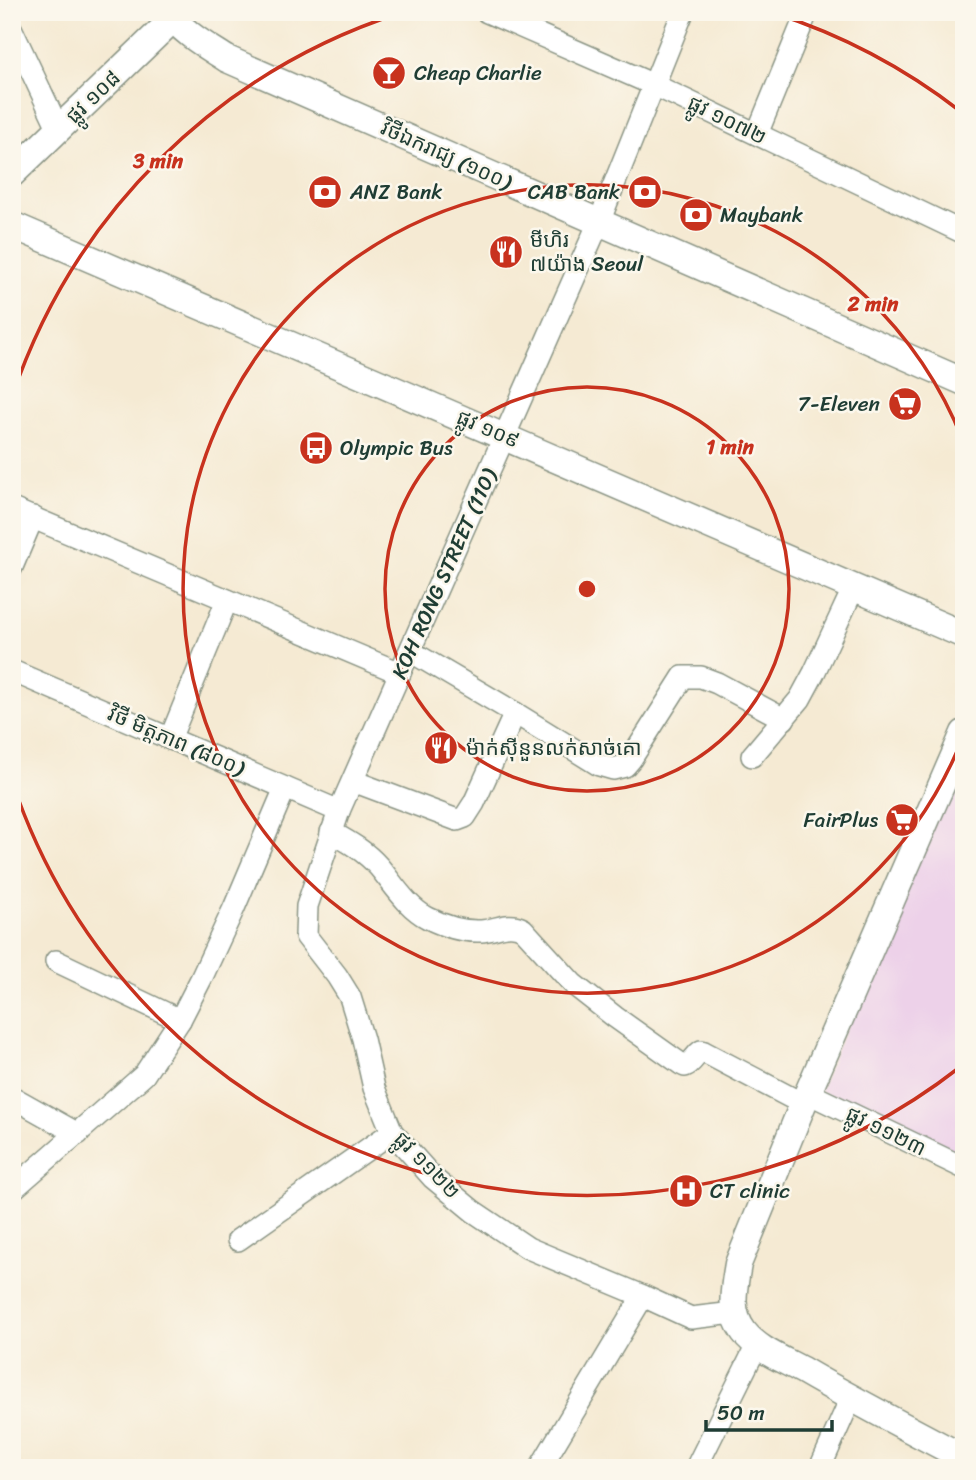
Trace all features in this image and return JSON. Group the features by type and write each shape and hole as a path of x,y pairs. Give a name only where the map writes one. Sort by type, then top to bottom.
{"main road":[{"name":"ផ្លូវ ១០៨","path":"12,174 174,15"},
{"name":"វិថីឯករាជ្យ (១០០)","path":"174,15 194,38 227,59 964,382"},
{"name":"ផ្លូវ ១០៩","path":"12,225 964,635"},
{"path":"964,733 805,1098 738,1264 733,1290 734,1313 743,1331 757,1345 964,1458"}],"street":[{"name":"ផ្លូវ ១០៧២","path":"487,12 654,85 964,233"},
{"path":"599,222 683,12"},
{"path":"757,134 807,12"},
{"path":"12,30 59,130"},
{"name":"KOH RONG STREET (110)","path":"339,811 599,222"},
{"path":"12,509 400,673"},
{"path":"12,567 33,517"},
{"path":"752,756 800,699 854,587"},
{"path":"170,739 227,600"},
{"path":"410,651 598,765 613,769 625,766 683,677 701,677 717,683 784,719"},
{"name":"វិថី មិត្តភាព (៨០០)","path":"12,671 339,811"},
{"path":"353,781 457,820 465,817 515,713"},
{"path":"12,1190 144,1075 180,1020 201,979 285,788"},
{"name":"ផ្លូវ ១១២២","path":"339,811 307,906 306,936 350,997 374,1088 392,1132 433,1178 473,1211 528,1248 691,1318 734,1313"},
{"name":"ផ្លូវ ១១២៣","path":"331,832 363,851 413,908 427,918 452,928 481,931 517,925 573,984 681,1064 690,1064 698,1053 705,1052 964,1168"},
{"path":"56,961 180,1020"},
{"path":"12,1097 78,1133"},
{"path":"238,1240 392,1132"},
{"path":"540,1468 643,1296"},
{"path":"696,1468 757,1345"},
{"path":"820,1468 851,1398"}],"shaded area":[{"path":"964,752 964,1160 819,1091"}],"place":[{"name":"Cheap Charlie","path":"389,73"},
{"name":"ANZ Bank","path":"325,192"},
{"name":"CAB Bank","path":"645,192"},
{"name":"Maybank","path":"696,215"},
{"name":"មីហិរ ៧យ៉ាង Seoul","path":"506,252"},
{"name":"7-Eleven","path":"905,404"},
{"name":"Olympic Bus","path":"316,448"},
{"name":"ម៉ាក់សុីនួនលក់សាច់គោ","path":"441,748"},
{"name":"FairPlus","path":"902,820"},
{"name":"CT clinic","path":"686,1191"}]}
